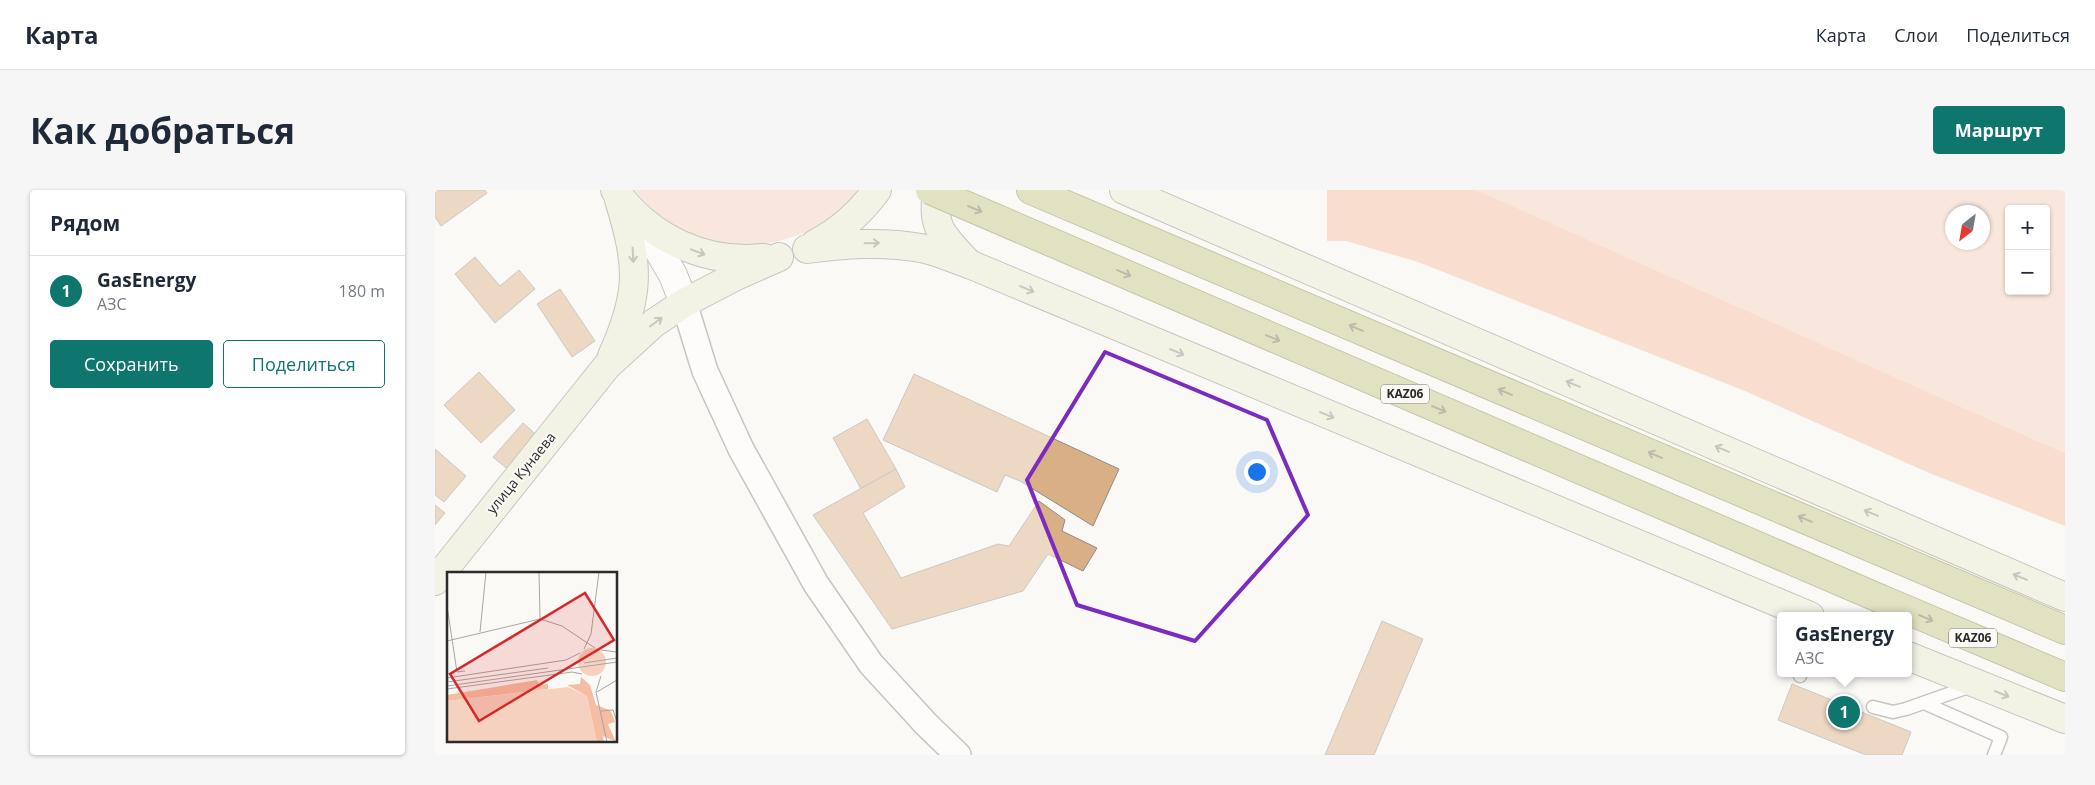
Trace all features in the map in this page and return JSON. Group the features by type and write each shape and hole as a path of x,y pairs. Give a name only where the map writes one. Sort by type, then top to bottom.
{"highway":[{"name":"KАZ06","path":"930,190 1912,612"},
{"path":"1031,190 2065,630"},
{"name":"KАZ06","path":"1912,612 2065,677"}],"main road":[{"path":"807,249 836,232 862,210 877,190"},
{"path":"938,190 934,204 935,222 948,241 969,264"},
{"path":"1124,190 2065,597"},
{"path":"615,191 641,220 671,242 706,255 743,260 779,257"},
{"path":"607,366 625,328 635,291 632,243 615,191"},
{"path":"607,366 655,323 684,303 736,276 779,257 807,249 848,244 885,243 923,249 969,264 1794,612"},
{"name":"улица Кунаева","path":"435,581 607,366"},
{"path":"1912,658 2065,719"}],"street":[{"path":"641,220 673,274 705,371 741,449 816,584 871,664 926,724 958,755"}],"lane":[{"path":"1873,707 1893,712 1977,684"},
{"path":"1924,703 2001,737 1994,755"}],"highlighted area":[{"path":"1105,352 1267,420 1308,515 1195,641 1077,605 1027,480"}],"shaded area":[{"path":"635,190 859,190 837,213 823,224 798,235 772,242 747,245 722,243 698,237 675,226 654,210"},
{"path":"1327,190 1477,190 2065,453 2065,526 1929,473 1745,391 1418,262 1346,241 1327,241"},
{"path":"1477,190 2065,190 2065,453"}],"building":[{"path":"435,190 485,190 487,193 441,226 435,217"},
{"path":"475,257 500,286 519,270 535,289 495,323 455,274"},
{"path":"560,289 595,341 572,357 537,304"},
{"path":"479,372 515,410 481,443 444,405"},
{"path":"914,374 1119,469 1093,526 1020,481 1005,475 997,492 883,440"},
{"path":"867,419 896,469 861,489 833,438"},
{"path":"523,423 540,438 511,472 493,457"},
{"path":"435,449 466,476 444,502 435,495"},
{"path":"896,469 905,487 863,513 901,578 998,544 1009,546 1039,501 1065,520 1062,531 1097,548 1083,571 1048,554 1023,591 892,629 813,515"},
{"path":"435,505 445,513 435,525"},
{"path":"1382,621 1423,639 1374,755 1325,755"},
{"path":"1792,684 1911,732 1902,755 1866,755 1778,720"}],"place":[{"name":"GasEnergy","path":"1844,712"}]}
